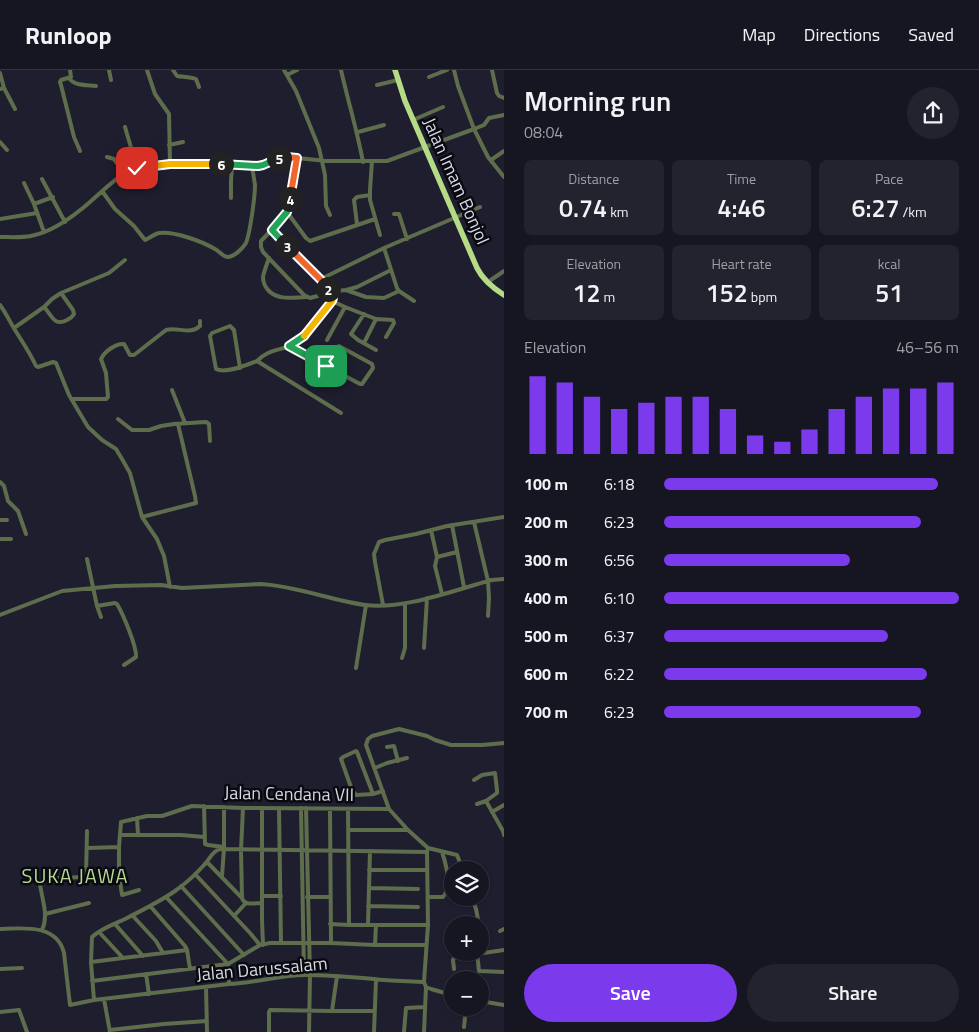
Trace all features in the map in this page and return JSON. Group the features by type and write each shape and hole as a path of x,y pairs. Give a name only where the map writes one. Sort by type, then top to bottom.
{"highway":[{"name":"Jalan Imam Bonjol","path":"395,70 413,120 477,268 481,275 504,295"}],"street":[{"path":"69,78 71,76 70,70"},
{"path":"109,70 111,80"},
{"path":"147,70 155,94 169,114 170,164"},
{"path":"172,70 178,76 193,77 196,79 199,87"},
{"path":"284,70 296,91 316,140 325,175 326,206 330,215"},
{"path":"287,75 296,70"},
{"path":"341,70 349,105 358,132 363,162"},
{"path":"429,77 447,70"},
{"path":"454,70 474,129 486,154 504,177"},
{"path":"492,70 499,96 504,98"},
{"path":"0,73 2,88 15,109"},
{"path":"69,78 74,83 96,86"},
{"path":"69,78 61,80 61,85 74,137 80,151"},
{"path":"377,85 398,80"},
{"path":"413,120 443,107"},
{"path":"0,237 30,236 65,222 102,191 125,174 137,168 170,164 252,166 263,165 287,157 363,162 387,161 484,125 489,118 504,115"},
{"path":"358,132 384,125"},
{"path":"125,127 137,168"},
{"path":"0,142 7,150"},
{"path":"169,145 183,142"},
{"path":"491,160 504,151"},
{"path":"107,157 114,159 125,174"},
{"path":"297,158 287,212 261,241 261,247 263,252 307,297"},
{"path":"372,161 370,195 380,235"},
{"path":"231,198 232,165"},
{"path":"102,191 144,239 146,240 158,233 176,234 208,245 228,257 246,243 254,192 252,166"},
{"path":"42,179 65,222"},
{"path":"24,183 44,232"},
{"path":"358,224 354,200 357,197 370,195"},
{"path":"34,204 52,197"},
{"path":"321,280 384,248 480,207"},
{"path":"287,212 310,241 375,219"},
{"path":"0,219 37,214"},
{"path":"394,214 399,214 407,239"},
{"path":"240,368 233,328 230,326 212,333 210,336 216,369 220,371 240,368 257,362 264,355 276,349 289,346 306,335 333,298 331,292 321,280 272,230"},
{"path":"384,248 399,291 414,301"},
{"path":"269,258 263,283 272,294 280,297 310,298 346,290 357,287 391,270"},
{"path":"14,328 61,293 109,273 125,260"},
{"path":"488,282 504,270"},
{"path":"346,290 366,297 384,298 399,291"},
{"path":"44,307 55,321 59,323 71,318 74,314 73,310 61,293"},
{"path":"332,301 376,319 394,321 386,337"},
{"path":"0,306 27,347 36,366 56,363 72,399 88,427 102,440 116,449 130,473 142,517 157,539 164,556 170,587"},
{"path":"326,340 345,307"},
{"path":"364,314 352,334 376,350"},
{"path":"364,343 376,319"},
{"path":"72,399 108,398 106,373 101,359 104,354 117,345 124,344 130,355 134,355 166,330 192,331 200,326 200,321"},
{"path":"289,346 326,366 360,384 362,384 373,368 372,364 338,346 326,366"},
{"path":"257,362 341,412"},
{"path":"172,390 185,423"},
{"path":"118,419 132,430 149,430 161,426 185,423 208,423 210,440"},
{"path":"142,517 196,503 178,424"},
{"path":"0,482 4,486 8,501 18,511 26,534"},
{"path":"383,605 374,554 379,542 452,525 504,517"},
{"path":"0,520 7,520"},
{"path":"474,522 488,581 488,616"},
{"path":"452,525 464,587"},
{"path":"432,530 437,557 435,566 442,594"},
{"path":"0,539 11,539"},
{"path":"437,557 457,552"},
{"path":"87,559 101,617"},
{"path":"0,615 62,591 115,586 161,585 182,588 261,584 273,585 335,600 366,605 383,605 405,604 504,578"},
{"path":"424,648 427,598"},
{"path":"97,606 116,603 118,606 137,655 124,665"},
{"path":"402,658 405,604"},
{"path":"356,668 366,605"},
{"path":"424,1032 428,925 427,850 389,809 366,742 372,736 399,729 427,736 451,745 504,743"},
{"path":"387,747 394,746 398,760"},
{"path":"374,794 358,753 356,751 343,757 341,759 354,794 374,794 383,791"},
{"path":"375,768 388,762 407,758"},
{"path":"474,780 482,775 495,773 500,770"},
{"path":"477,804 486,801 496,793 495,773"},
{"path":"486,801 504,832"},
{"path":"492,812 504,805"},
{"name":"Jalan Cendana VII","path":"136,818 162,816 192,806 389,809"},
{"path":"204,806 204,838 205,844 208,845 241,850 427,850 457,855 459,861"},
{"path":"222,876 224,807"},
{"path":"242,898 241,850 243,808"},
{"path":"261,945 262,808"},
{"path":"279,808 281,943"},
{"path":"304,808 304,975"},
{"path":"330,809 331,943"},
{"path":"348,809 349,925"},
{"path":"138,835 136,818 121,822 119,875 122,895 139,890"},
{"path":"348,830 408,830"},
{"path":"86,876 87,831"},
{"path":"120,835 181,835 204,838"},
{"path":"88,848 119,846"},
{"path":"94,1000 91,962 92,937 151,907 166,897 208,862 210,855 214,851 224,848"},
{"path":"368,925 370,851"},
{"path":"428,897 443,897 446,893 447,872 442,852"},
{"path":"208,862 246,904"},
{"path":"370,870 427,870"},
{"path":"194,874 261,945"},
{"path":"0,929 42,930 45,914 40,884 44,879 119,875"},
{"path":"181,886 244,955"},
{"path":"369,888 418,889"},
{"path":"262,896 281,896"},
{"path":"166,897 228,964 230,984"},
{"path":"305,897 330,897"},
{"path":"305,897 310,975 309,1032"},
{"path":"45,914 89,903"},
{"path":"234,916 246,904 262,903"},
{"path":"368,906 418,907"},
{"path":"151,907 185,946 190,968"},
{"path":"132,915 156,942 163,953"},
{"path":"115,924 143,956"},
{"path":"330,924 428,925"},
{"path":"375,945 376,925"},
{"name":"Jalan Darussalam","path":"42,930 55,937 63,947 70,1005 94,1000 304,975 425,984 444,992"},
{"path":"99,932 123,958"},
{"path":"92,981 228,964 261,945 270,943 426,945"},
{"path":"91,962 187,950"},
{"path":"489,952 504,950"},
{"path":"454,961 454,969"},
{"path":"477,961 478,971 504,972"},
{"path":"0,969 22,968"},
{"path":"146,974 149,994"},
{"path":"332,1011 337,976"},
{"path":"374,1032 376,980"},
{"path":"206,987 207,1032"},
{"path":"104,999 110,1031 207,1021"},
{"path":"489,1002 504,1005"},
{"path":"404,1032 406,1008 425,1007"},
{"path":"0,1012 19,1010 27,1032"},
{"path":"269,1032 270,1010 307,1010 309,1012 375,1011"},
{"path":"464,1027 465,1016"}],"district":[{"name":"SUKA JAWA","path":"75,876"}],"route":[{"path":"137,168 170,164 258,166 287,157 297,158 287,212 272,230 321,280 332,295 332,301 306,335 289,346 326,366"}]}
